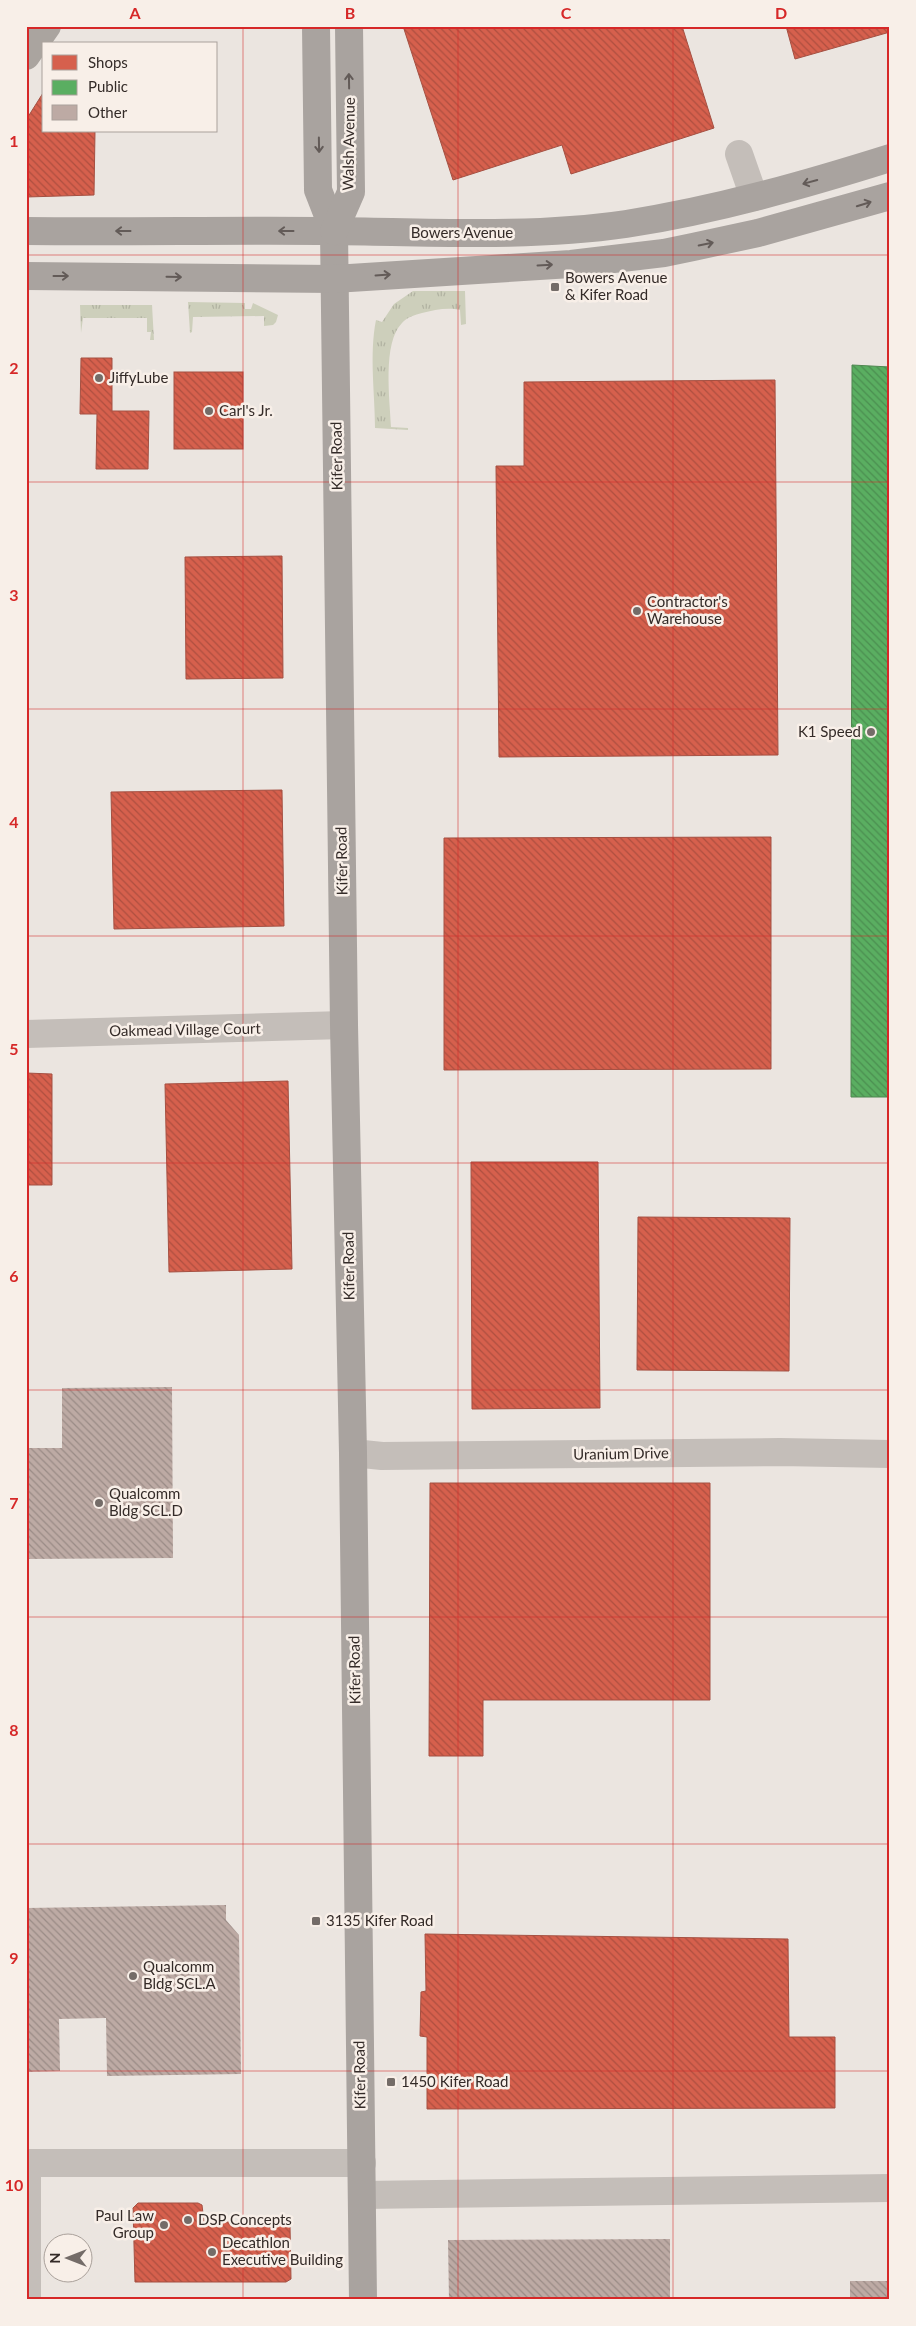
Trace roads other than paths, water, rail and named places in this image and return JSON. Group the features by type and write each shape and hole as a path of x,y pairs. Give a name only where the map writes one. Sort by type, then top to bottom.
{"highway":[{"path":"26,56 47,26"}],"main road":[{"name":"Walsh Avenue","path":"316,26 318,190 334,231"},
{"name":"Walsh Avenue","path":"334,231 351,192 349,26"},
{"name":"Bowers Avenue","path":"26,231 334,231 448,235 542,232 626,224 754,197 890,158"},
{"path":"26,276 334,278 571,264 664,253 758,233 890,196"},
{"name":"Kifer Road","path":"334,231 363,2300"}],"street":[{"path":"739,154 754,197"},
{"name":"Oakmead Village Court","path":"26,1034 344,1025"},
{"name":"Uranium Drive","path":"352,1453 382,1456 780,1452 890,1454"},
{"path":"27,2300 27,2163 362,2163"},
{"path":"362,2195 890,2188"}],"place":[{"name":"Bowers Avenue & Kifer Road","path":"555,287"},
{"name":"JiffyLube","path":"99,378"},
{"name":"Carl's Jr.","path":"209,411"},
{"name":"Contractor's Warehouse","path":"637,611"},
{"name":"K1 Speed","path":"871,732"},
{"name":"Qualcomm Bldg SCL.D","path":"99,1503"},
{"name":"3135 Kifer Road","path":"316,1921"},
{"name":"Qualcomm Bldg SCL.A","path":"133,1976"},
{"name":"1450 Kifer Road","path":"391,2082"},
{"name":"DSP Concepts","path":"188,2220"},
{"name":"Paul Law Group","path":"164,2225"},
{"name":"Decathlon Executive Building","path":"212,2252"}]}
